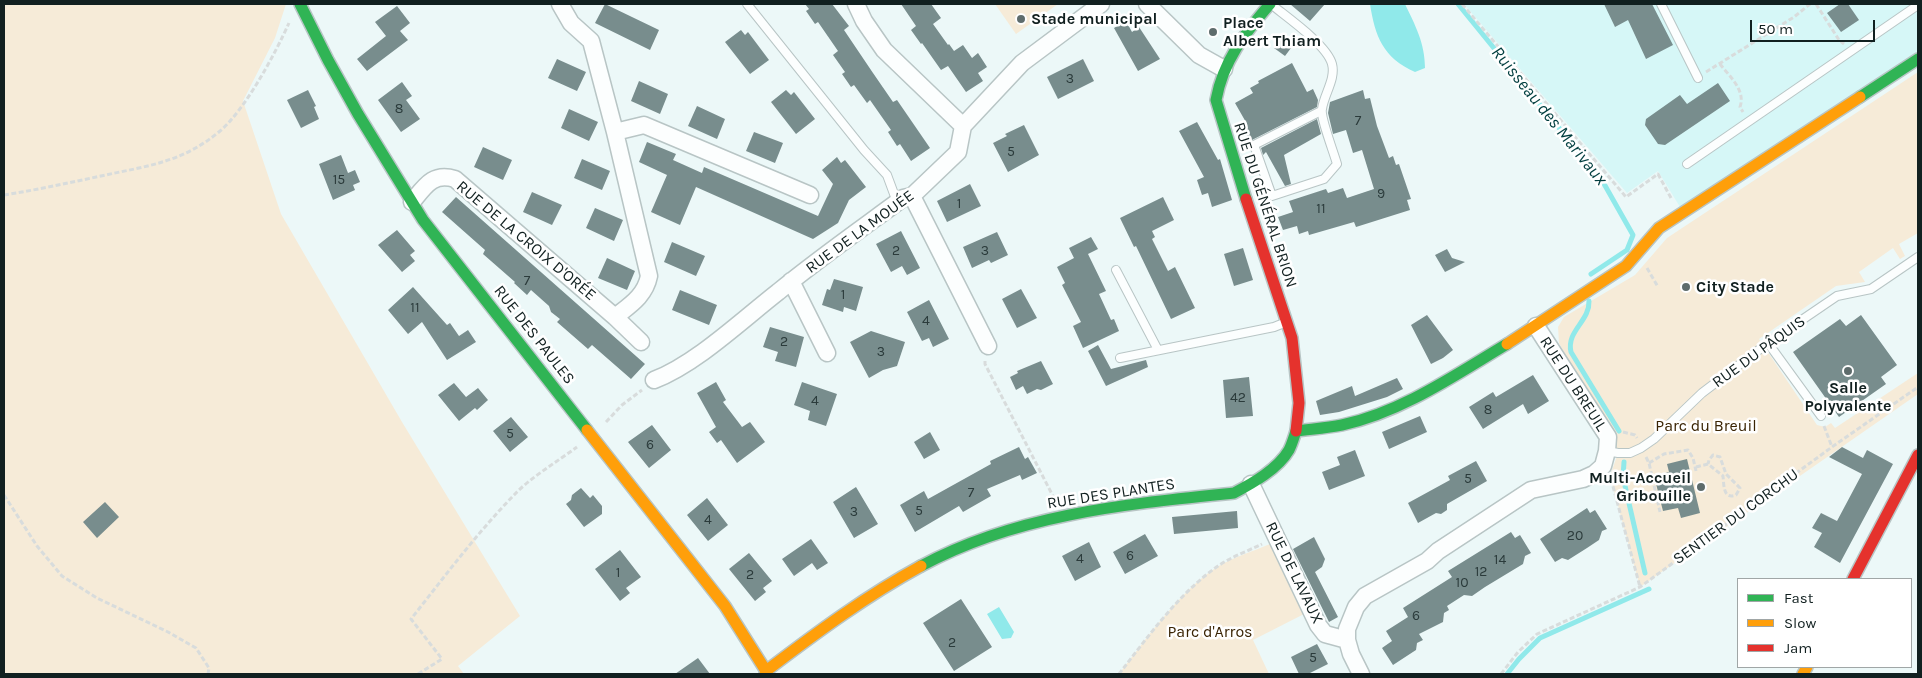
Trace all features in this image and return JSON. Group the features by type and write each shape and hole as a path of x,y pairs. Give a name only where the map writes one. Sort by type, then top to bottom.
{"street":[{"name":"RUE DES PAULES","path":"300,4 323,52 423,220 725,606 765,673"},
{"path":"560,4 570,23 591,42 615,132 649,276 647,287 640,297 615,317"},
{"path":"856,4 864,21 884,50 963,126 1022,63 1101,4"},
{"path":"1147,4 1199,55 1224,69"},
{"name":"RUE DU GÉNÉRAL BRION","path":"1270,4 1254,21 1224,69 1218,84 1216,100 1250,214 1292,338 1299,403 1296,431"},
{"name":"RUE DU BREUIL","path":"1605,458 1608,437 1536,326 1626,266 1659,228 1918,59"},
{"path":"615,132 644,125 810,195"},
{"name":"RUE DE LA MOUÉE","path":"654,380 671,373 720,338 792,281 904,199 958,152 963,126"},
{"name":"RUE DE LA CROIX D'ORÉE","path":"412,202 433,180 444,176 455,179 615,317 641,342"},
{"path":"904,199 988,346"},
{"path":"792,281 826,353"},
{"path":"1296,431 1342,425 1392,409 1436,386 1536,326"},
{"name":"RUE DES PLANTES","path":"765,673 853,607 888,584 981,538 1099,509 1234,492 1251,484 1274,467 1289,450 1296,431"},
{"path":"1854,578 1918,455"},
{"path":"1361,674 1350,654 1347,640 1351,617 1356,606 1365,596 1427,562 1438,551 1532,490 1583,479 1594,474 1605,458"},
{"name":"RUE DE LAVAUX","path":"1251,484 1318,625 1326,634 1347,640"}],"lane":[{"path":"747,4 858,142 887,175 904,199"},
{"path":"1270,4 1317,43 1332,63 1333,75 1321,110 1337,164 1324,179 1272,196 1254,145 1321,110"},
{"path":"1661,4 1698,78"},
{"path":"1687,164 1918,5"},
{"name":"RUE DU PÂQUIS","path":"1605,458 1618,453 1630,453 1641,448 1654,439 1702,393 1768,343 1837,296 1871,289 1918,257"},
{"path":"1116,270 1158,350"},
{"path":"1120,358 1274,327 1287,322"},
{"path":"1768,343 1821,416"}],"path":[{"path":"1462,4 1626,197 1658,174 1682,214"},
{"path":"1698,78 1794,17 1810,4"},
{"path":"1816,4 1839,40 1853,50"},
{"path":"4,195 155,166 195,150 221,130 241,106 280,42 291,19"},
{"path":"1720,64 1742,93 1740,107 1749,121"},
{"path":"988,346 985,364 1056,503 1058,518"},
{"path":"418,674 442,659 412,619 472,540 489,524 516,492 592,436 622,405 654,380"},
{"name":"SENTIER DU CORCHU","path":"1502,674 1518,652 1537,634 1640,587 1832,447 1918,387"},
{"path":"1821,416 1832,447"},
{"path":"1622,432 1635,435 1638,438"},
{"path":"1641,448 1649,463 1660,512"},
{"path":"1649,463 1664,454 1688,450 1691,451 1696,469 1708,464 1711,458 1717,455 1723,462 1725,475 1725,492 1732,497 1736,495 1739,492 1738,485 1725,475 1708,464"},
{"path":"1605,458 1640,587"},
{"path":"4,495 37,546 62,576 97,598 168,632 196,648 209,668 208,674"},
{"path":"1119,674 1154,629 1190,590 1218,566 1276,537"}],"shaded area":[{"path":"1464,4 1918,4 1918,52 1680,207 1658,171 1627,193"}],"green space":[{"path":"4,4 286,4 275,38 243,101 281,214 402,422 520,616 458,666 464,674 4,674"},
{"name":"Stade municipal","path":"995,4 1058,4 1016,34"},
{"name":"Parc du Breuil","path":"1918,72 1918,233 1899,244 1905,256 1900,259 1893,248 1859,272 1865,282 1836,286 1759,339 1817,425 1825,427 1831,423 1835,428 1918,373 1918,394 1640,587 1610,476 1618,453 1559,343 1558,327 1564,317 1635,275 1667,238"},
{"name":"Parc d'Arros","path":"1270,544 1306,613 1253,640 1269,674 1119,674 1164,616 1203,577 1230,560"}],"water":[{"path":"1370,4 1405,4 1421,42 1425,68 1415,72 1395,60 1388,53 1378,36"},
{"path":"999,607 1014,632 1011,638 1002,639 987,614"}],"building":[{"path":"605,4 659,30 650,50 595,23"},
{"path":"805,4 832,4 849,26 844,30 873,73 893,102 897,100 930,148 911,161 900,144 897,146 888,132 891,130 870,100 867,103 854,85 851,87 842,74 845,72 833,55 838,51 818,22 815,24 806,11 809,9"},
{"path":"901,4 931,4 941,18 933,24 948,45 954,51 963,45 972,58 978,53 987,67 978,73 983,81 966,92 948,66 941,70 911,30 916,26"},
{"path":"1290,4 1325,4 1310,21"},
{"path":"1604,4 1652,4 1673,45 1646,59 1628,20 1615,27"},
{"path":"1840,4 1848,4 1859,20 1841,32 1827,13"},
{"path":"397,6 410,23 400,31 408,40 367,71 357,59 386,36 375,22"},
{"path":"1126,21 1132,32 1139,27 1160,59 1138,71 1114,28"},
{"path":"741,30 745,35 748,32 769,60 750,74 725,42"},
{"path":"1285,36 1294,44 1285,56 1274,48"},
{"path":"557,59 586,72 577,91 548,78"},
{"path":"1083,59 1094,81 1058,99 1047,77"},
{"path":"1292,63 1307,92 1313,89 1318,100 1317,107 1250,141 1242,127 1247,124 1235,103 1253,93 1250,88 1259,83 1258,81"},
{"path":"639,81 668,94 660,114 631,101"},
{"path":"402,82 412,96 406,100 420,119 401,132 378,100"},
{"path":"1718,83 1730,101 1665,145 1658,144 1645,125 1646,119 1680,95 1687,104"},
{"path":"308,90 316,106 314,107 319,119 301,128 287,100"},
{"path":"786,90 791,95 794,92 815,119 796,134 771,102"},
{"path":"1363,90 1365,99 1370,98 1377,126 1389,158 1393,156 1396,165 1399,164 1411,199 1407,200 1410,210 1356,227 1354,222 1309,235 1308,231 1299,234 1297,226 1283,230 1278,217 1293,212 1289,201 1326,189 1328,193 1343,188 1347,198 1374,189 1362,150 1353,153 1346,130 1333,134 1328,113 1330,102"},
{"path":"697,106 725,119 717,139 688,126"},
{"path":"569,109 598,122 589,141 561,128"},
{"path":"1317,119 1321,134 1284,155 1291,184 1285,186 1266,152 1263,155 1261,148"},
{"path":"1197,122 1218,160 1220,159 1232,200 1212,207 1208,193 1202,195 1197,180 1204,177 1179,131"},
{"path":"1024,125 1039,155 1008,172 993,143 1007,136 1005,134"},
{"path":"754,132 783,143 775,163 746,151"},
{"path":"647,142 676,154 673,160 702,173 704,167 818,216 833,184 822,170 837,157 841,163 845,160 866,187 849,200 838,223 813,239 696,187 680,225 651,212 667,175 639,162"},
{"path":"483,147 512,160 503,180 474,167"},
{"path":"341,155 348,173 355,170 360,182 353,185 355,190 333,200 319,164"},
{"path":"582,159 610,171 602,190 574,178"},
{"path":"970,184 981,206 947,222 937,201"},
{"path":"532,192 562,205 552,225 523,212"},
{"path":"456,197 645,364 631,379 592,345 588,349 557,322 560,319 551,312 549,306 531,290 527,295 483,254 485,250 442,212"},
{"path":"1163,197 1174,220 1152,231 1155,237 1152,239 1168,271 1175,267 1195,308 1171,319 1136,246 1134,247 1120,218"},
{"path":"595,208 623,220 614,241 586,228"},
{"path":"397,230 415,251 410,255 415,261 402,272 378,245"},
{"path":"901,231 920,268 907,275 902,266 891,272 876,244"},
{"path":"997,232 1008,255 991,263 989,260 972,268 963,247"},
{"path":"1091,237 1098,249 1088,254 1106,291 1099,294 1111,320 1114,319 1119,331 1083,348 1073,326 1081,322 1062,285 1065,283 1057,267 1074,258 1069,248"},
{"path":"672,242 705,256 696,276 664,262"},
{"path":"1243,248 1253,280 1234,286 1224,254"},
{"path":"1447,249 1452,258 1465,262 1445,272 1435,255"},
{"path":"607,258 635,271 627,290 598,278"},
{"path":"834,279 863,287 856,311 844,307 843,312 822,305 827,289 830,290"},
{"path":"413,287 447,325 450,323 459,336 468,330 476,342 447,360 422,322 408,334 388,310"},
{"path":"1021,289 1037,318 1017,328 1002,299"},
{"path":"680,290 717,305 709,325 672,310"},
{"path":"929,300 949,339 933,347 929,338 922,341 907,312"},
{"path":"1427,315 1453,350 1431,364 1411,325"},
{"name":"Salle Polyvalente","path":"1861,315 1897,365 1881,377 1886,384 1839,417 1793,352 1840,319 1846,326"},
{"path":"770,327 804,337 796,367 775,361 778,352 763,347"},
{"path":"871,331 905,342 897,366 883,370 869,378 850,342"},
{"path":"1098,345 1111,369 1146,360 1148,367 1106,386 1088,351"},
{"path":"1041,361 1053,384 1027,394 1023,386 1016,390 1010,377 1018,373 1017,371"},
{"path":"1533,375 1549,401 1528,414 1523,404 1483,429 1469,407 1493,392 1496,397"},
{"path":"1249,377 1253,416 1226,418 1223,380"},
{"path":"1397,378 1403,389 1387,397 1339,412 1320,415 1316,401 1352,386 1355,396"},
{"path":"716,382 726,400 723,402 742,427 750,422 765,442 737,463 721,440 717,443 709,432 716,427 697,393"},
{"path":"802,382 837,394 826,426 808,420 810,411 794,405"},
{"path":"454,383 466,397 478,388 488,400 477,410 475,408 459,421 438,395"},
{"path":"1420,416 1427,432 1389,449 1382,432"},
{"path":"511,417 528,437 510,452 493,431"},
{"path":"652,425 671,450 649,468 628,442"},
{"path":"930,432 940,450 924,459 914,442"},
{"path":"1019,447 1025,459 1028,457 1037,473 1022,480 1020,475 987,489 991,496 963,512 959,506 915,532 900,505 924,491 928,499 991,464 990,461"},
{"path":"1842,447 1863,458 1867,450 1893,464 1840,563 1814,547 1822,533 1812,528 1821,513 1837,521 1862,474 1829,457"},
{"path":"1355,450 1365,476 1329,490 1322,472 1340,465 1337,457"},
{"path":"1687,459 1700,513 1681,518 1678,508 1663,511 1654,476 1669,472 1667,464"},
{"path":"1476,461 1487,481 1447,504 1447,510 1441,514 1436,513 1418,523 1408,503 1450,480 1448,476"},
{"path":"856,487 878,524 854,538 833,502"},
{"path":"581,488 590,498 593,495 602,506 602,514 584,527 566,504 571,500 572,495"},
{"path":"707,498 728,525 708,541 687,515"},
{"path":"105,502 119,517 97,538 83,522"},
{"path":"1587,508 1590,513 1595,510 1607,529 1602,531 1599,540 1587,548 1568,560 1562,558 1555,562 1540,539"},
{"path":"1237,511 1238,528 1174,534 1172,517"},
{"path":"1511,532 1515,538 1520,535 1531,553 1525,556 1523,564 1472,596 1464,595 1447,606 1449,610 1444,613 1443,622 1419,634 1423,640 1417,643 1416,650 1393,665 1382,648 1392,641 1386,631 1408,617 1403,608 1452,577 1448,571"},
{"path":"1145,534 1158,556 1125,574 1113,552"},
{"path":"1314,537 1325,559 1322,567 1315,572 1338,617 1329,622 1293,549"},
{"path":"811,539 828,563 817,570 812,563 794,576 782,559"},
{"path":"1089,542 1101,567 1075,581 1062,556"},
{"path":"620,550 641,577 626,588 630,593 620,601 595,569"},
{"path":"749,553 772,581 763,588 766,592 755,601 729,569"},
{"path":"961,599 992,647 954,671 923,623"},
{"path":"1317,644 1328,664 1308,674 1299,674 1291,657"},
{"path":"698,658 710,674 675,674"}],"waterway":[{"name":"Ruisseau des Marivaux","path":"1458,4 1603,182 1633,235 1627,250 1591,274"},
{"name":"Ruisseau des Marivaux","path":"1589,301 1586,314 1572,338 1571,352 1619,431"},
{"name":"Ruisseau des Marivaux","path":"1624,462 1623,477 1645,573"},
{"path":"1507,674 1540,638 1649,589"}],"traffic: fast":[{"path":"300,4 358,114 423,220 587,430"},
{"path":"1246,199 1216,100 1219,86 1236,48 1270,4"},
{"path":"1860,97 1918,59"},
{"path":"1296,431 1342,425 1386,411 1448,380 1507,344"},
{"path":"921,566 958,548 995,534 1034,523 1113,507 1234,493 1272,469 1289,450 1296,431"}],"traffic: slow":[{"path":"1507,344 1626,266 1659,228 1860,97"},
{"path":"587,430 725,606 766,671"},
{"path":"765,674 766,671 842,616 921,566"},
{"path":"1803,674 1806,668"}],"traffic: jam":[{"path":"1246,199 1292,338 1299,403 1296,431"},
{"path":"1854,578 1918,455"}],"place":[{"name":"Stade municipal","path":"1021,19"},
{"name":"Place Albert Thiam","path":"1213,32"},
{"name":"City Stade","path":"1686,287"},
{"name":"Salle Polyvalente","path":"1848,371"},
{"name":"Multi-Accueil Gribouille","path":"1701,487"}]}
